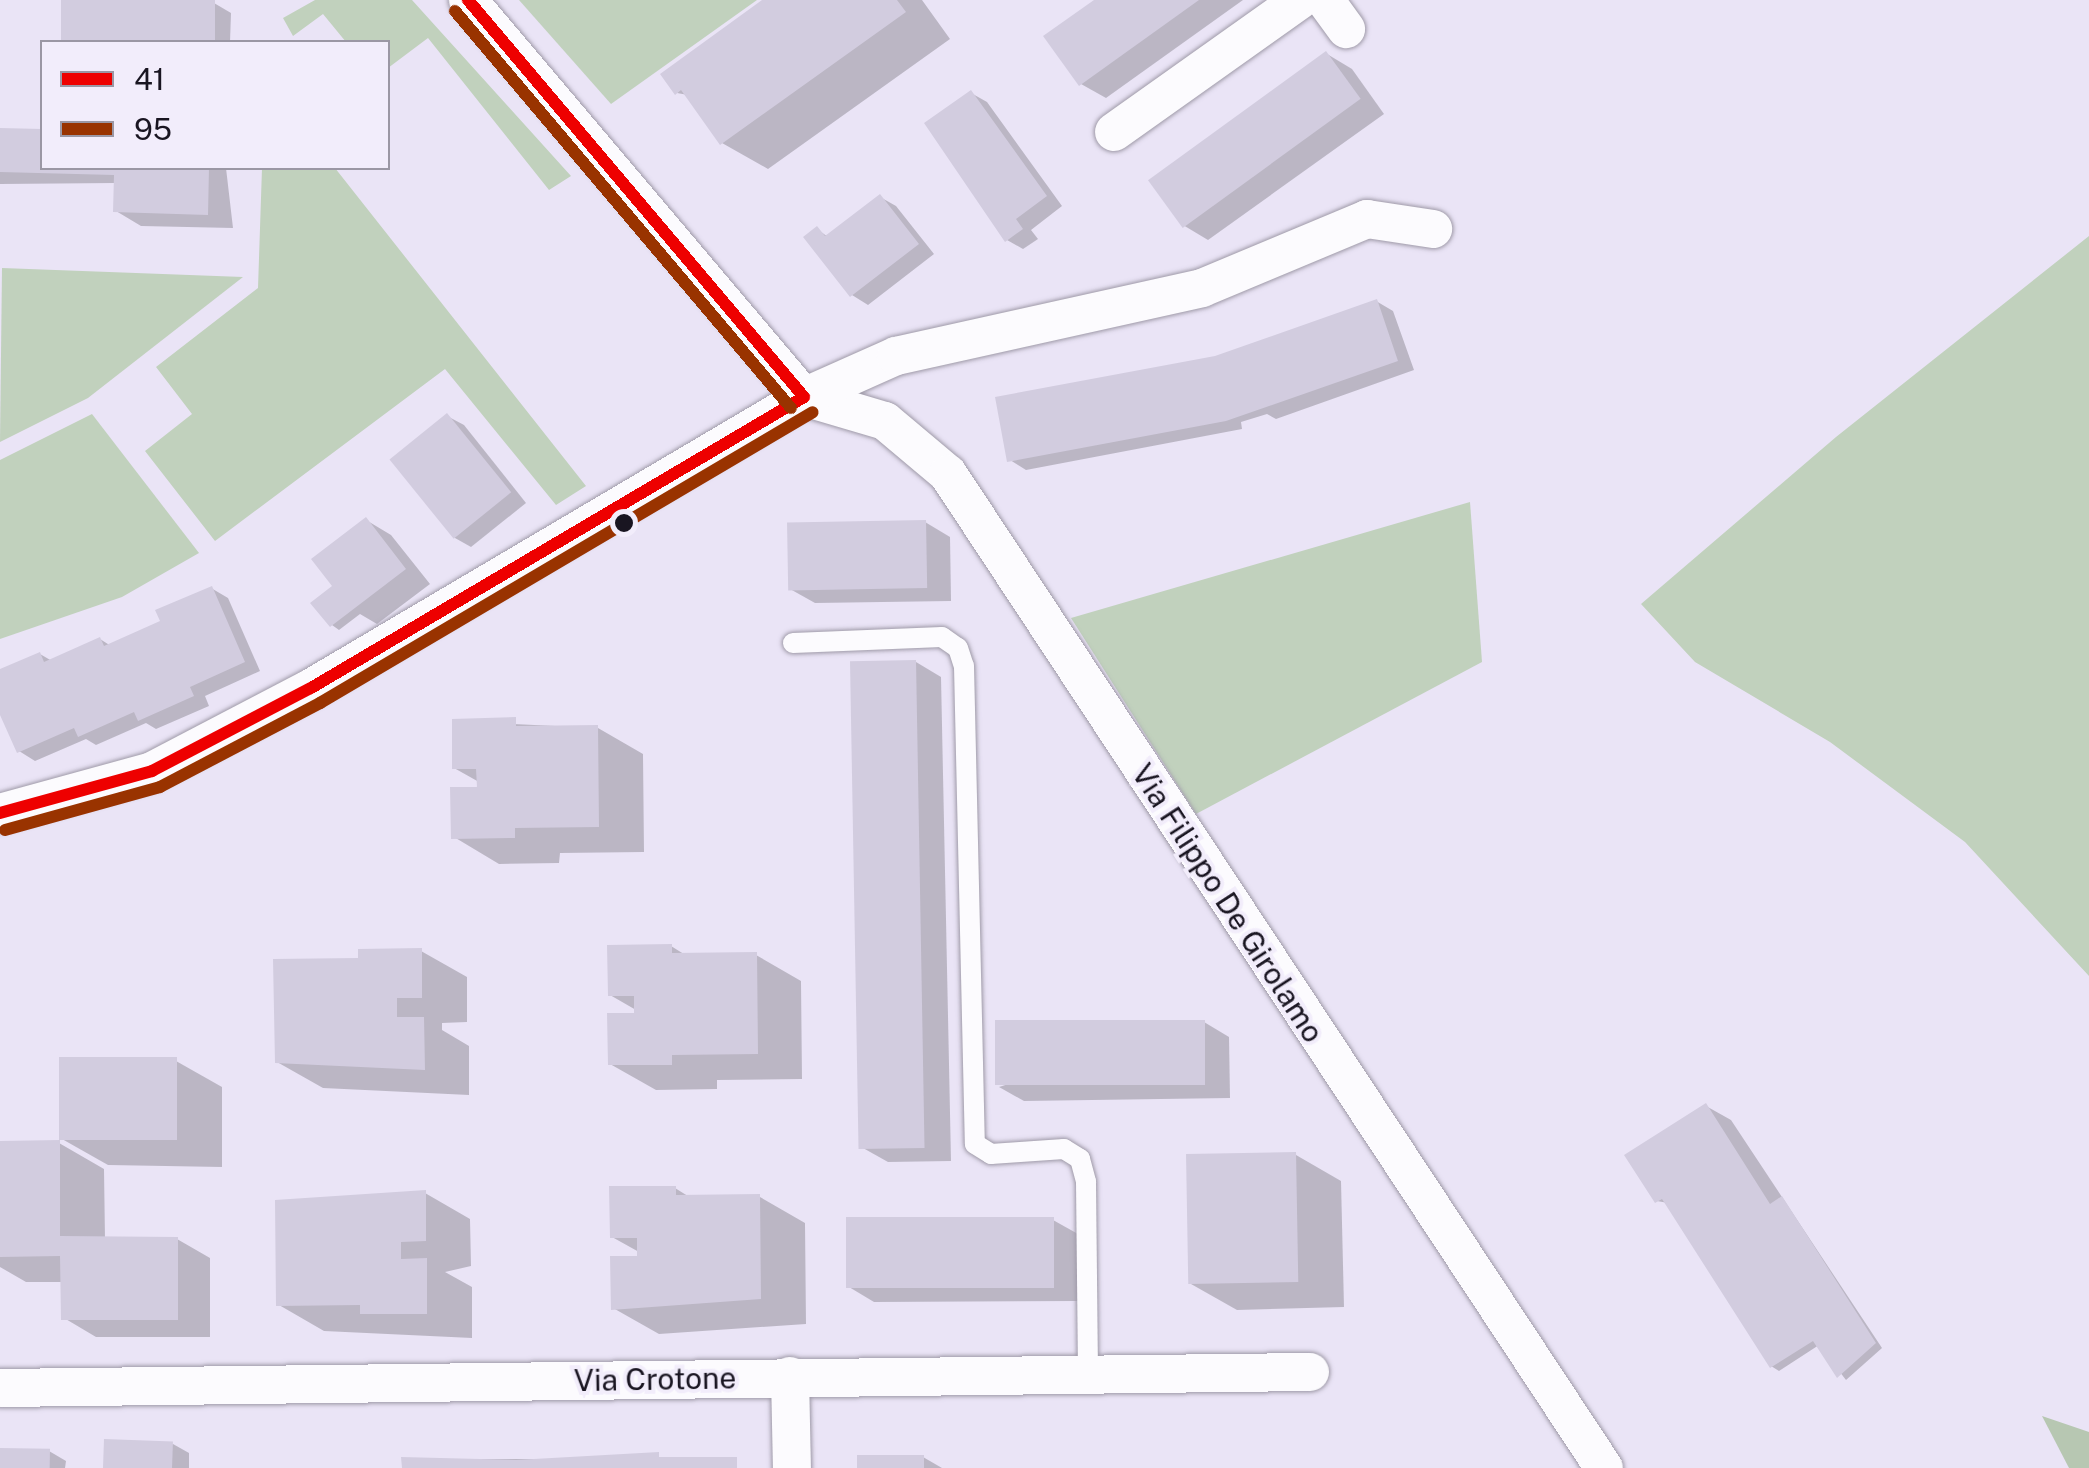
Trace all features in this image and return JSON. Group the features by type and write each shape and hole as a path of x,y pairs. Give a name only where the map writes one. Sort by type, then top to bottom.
{"street":[{"path":"468,0 804,398"},
{"path":"1114,132 1300,0"},
{"path":"0,813 152,771 311,688 467,592 804,398 896,356 1202,288 1367,219 1433,229"},
{"name":"Via Filippo De Girolamo","path":"804,398 886,421 948,474 1604,1468"},
{"name":"Via Crotone","path":"0,1388 1310,1372"},
{"path":"790,1376 792,1468"}],"lane":[{"path":"793,643 942,636 958,648 964,666 975,1144 991,1154 1064,1149 1080,1159 1086,1182 1088,1374"}],"green space":[{"path":"315,0 412,0 571,176 549,190 428,38 390,66 390,40 344,40 323,14 293,36 283,18"},
{"path":"519,0 757,0 611,104"},
{"path":"262,170 337,170 586,486 556,505 445,369 215,541 145,451 192,414 156,367 258,288"},
{"path":"2089,236 2089,976 1965,842 1830,742 1695,662 1641,604 1836,437"},
{"path":"2,268 243,277 88,398 0,442"},
{"path":"92,414 199,553 122,597 0,639 0,460"},
{"path":"1470,502 1482,662 1196,814 1071,618"},
{"path":"2042,1416 2089,1432 2089,1468 2069,1468"}],"building":[{"path":"61,0 215,0 215,40 61,40"},
{"path":"762,0 897,0 906,12 720,145 681,90 675,95 660,74"},
{"path":"1094,0 1199,0 1079,86 1043,36"},
{"path":"1326,51 1361,99 1183,228 1148,180"},
{"path":"971,90 1047,196 1016,219 1023,229 1005,242 924,123"},
{"path":"0,128 40,129 40,170 209,170 208,215 113,212 114,175 0,172"},
{"path":"880,194 919,244 850,297 803,237 817,226 825,236"},
{"path":"1377,299 1398,361 1226,421 1007,462 995,397 1215,356"},
{"path":"447,413 511,492 454,539 389,460"},
{"path":"366,517 406,569 330,627 310,603 332,586 311,559"},
{"path":"926,520 927,588 788,590 787,522"},
{"path":"212,586 245,662 190,687 194,696 138,721 134,712 78,737 74,728 17,753 0,715 0,669 40,652 44,662 100,637 104,646 160,621 155,610"},
{"path":"916,660 925,1148 859,1149 850,661"},
{"path":"516,717 516,726 598,725 599,827 515,828 515,838 451,839 450,787 477,787 476,769 452,769 452,719"},
{"path":"672,944 672,953 757,952 758,1054 672,1055 672,1065 608,1065 607,1013 634,1013 634,996 608,996 607,945"},
{"path":"422,948 422,998 397,998 397,1017 424,1017 425,1070 275,1063 273,959 358,958 358,949"},
{"path":"995,1020 1205,1020 1205,1085 995,1085"},
{"path":"59,1057 177,1057 177,1140 59,1140"},
{"path":"1706,1103 1770,1204 1782,1196 1876,1343 1837,1378 1813,1341 1770,1368 1662,1199 1655,1203 1624,1155"},
{"path":"60,1140 60,1236 178,1237 178,1320 61,1320 60,1256 0,1257 0,1141"},
{"path":"1296,1152 1298,1282 1188,1284 1186,1154"},
{"path":"609,1186 676,1186 676,1195 760,1194 761,1299 611,1310 610,1256 637,1256 637,1238 610,1238"},
{"path":"426,1190 426,1241 401,1242 401,1259 427,1258 427,1314 360,1314 360,1305 276,1306 275,1200"},
{"path":"846,1217 1054,1217 1054,1288 846,1288"},
{"path":"104,1439 173,1441 172,1468 103,1468"},
{"path":"0,1448 50,1449 50,1468 0,1468"},
{"path":"659,1452 659,1457 737,1457 737,1468 402,1468 401,1457 516,1460"},
{"path":"857,1455 924,1455 924,1468 857,1468"}],"transit line":[{"name":"41","path":"468,0 804,397"},
{"name":"95","path":"455,11 791,408"},
{"name":"41","path":"0,813 152,771 311,688 804,397"},
{"name":"95","path":"5,830 160,787 320,703 813,412"}]}
